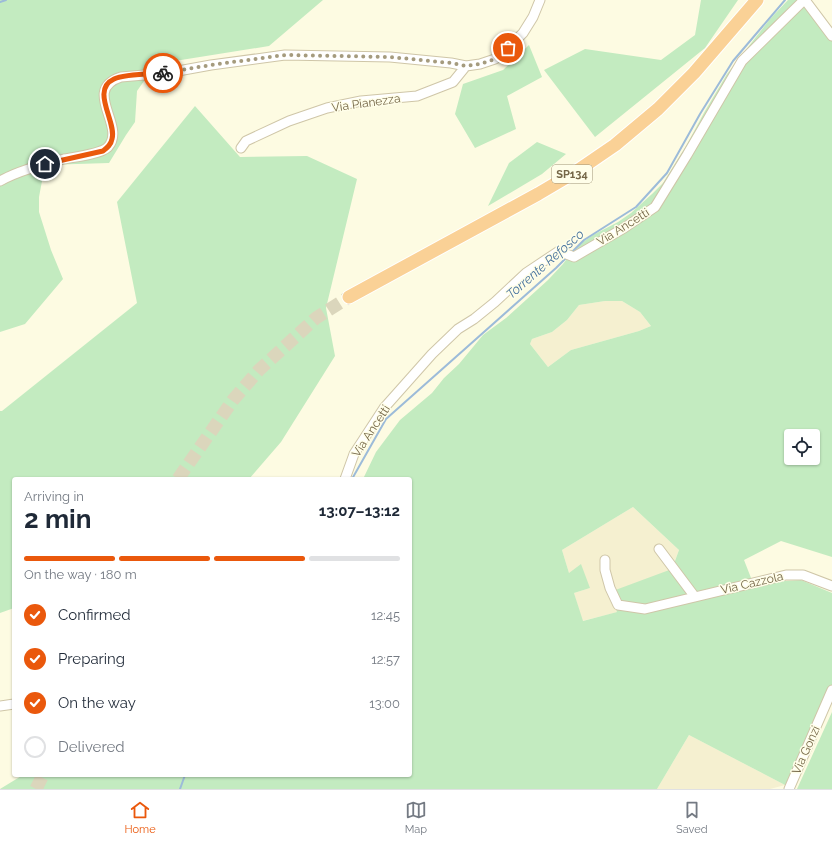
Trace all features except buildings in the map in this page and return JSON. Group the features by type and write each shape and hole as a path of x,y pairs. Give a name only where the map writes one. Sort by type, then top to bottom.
{"highway":[{"name":"SP134","path":"349,297 538,194 615,146 658,109 694,74 757,0"}],"street":[{"path":"0,181 11,174 66,159 103,151 108,147 112,141 113,132 105,105 105,91 110,82 121,77 166,73 285,55 390,57 451,63 466,66 480,64 495,59 523,32 540,0"},
{"name":"Via Ancetti","path":"346,477 354,454 384,408 432,354 458,329 474,319 526,273 559,251 574,257 624,228 655,207 688,155 742,61 804,0 832,36"},
{"name":"Via Pianezza","path":"241,148 246,141 289,121 326,108 361,101 418,96 454,82 466,66"},
{"path":"659,549 695,597"},
{"name":"Via Cazzola","path":"605,560 604,570 618,605 645,609 786,575 803,575 832,586"},
{"name":"Via Gonzi","path":"789,789 832,690"},
{"path":"0,706 12,704"}],"shaded area":[{"path":"605,301 622,301 640,312 651,326 639,331 571,350 548,367 530,344 532,339 552,332 567,320 579,305"},
{"path":"633,507 679,550 672,568 618,612 582,621 574,593 590,588 569,573 562,550"},
{"path":"689,735 785,785 770,789 657,789"}],"green space":[{"path":"0,0 323,0 269,46 156,64 137,91 135,122 109,163 45,165 39,197 39,212 51,250 63,279 25,324 0,332"},
{"path":"701,0 738,0 705,48 595,137 544,70 585,49 661,60 695,35"},
{"path":"788,0 805,0 832,38 832,557 781,541 744,560 753,583 801,580 832,593 832,689 787,785 689,735 657,789 0,789 20,777 412,777 412,477 364,477 376,452 400,420 432,393 483,335 506,318 548,280 583,242 631,213 663,183 686,146 727,74 770,19","holes":["605,301 622,301 640,312 651,326 639,331 571,350 548,367 530,344 532,339 552,332 567,320 579,305","633,507 679,550 672,569 610,592 617,612 583,621 574,593 590,588 581,564 569,573 562,550"]},
{"path":"529,45 542,77 507,96 516,129 475,148 455,114 463,84 503,70"},
{"path":"195,106 240,157 307,156 357,179 326,308 335,356 281,442 251,477 12,477 12,609 0,613 0,411 2,411 137,303 117,202"},
{"path":"537,142 566,154 542,174 488,206 509,163"},
{"path":"832,712 832,789 797,789"}],"waterway":[{"path":"0,2 6,0"},
{"name":"Torrente Refosco","path":"571,253 584,240 636,207 667,173 700,114 733,61 785,0"},
{"name":"Torrente Refosco","path":"353,477 386,419 566,258"},
{"name":"Torrente Refosco","path":"180,789 184,777"}],"tunnel":[{"path":"179,477 233,400 259,370 316,318 349,297"},
{"path":"36,789 42,777"}],"way so far":[{"path":"163,73 285,55 390,57 451,63 466,66 480,64 495,59 508,48"}],"route":[{"path":"45,164 103,151 108,147 113,138 113,132 104,98 105,91 110,82 121,77 163,73"}]}
